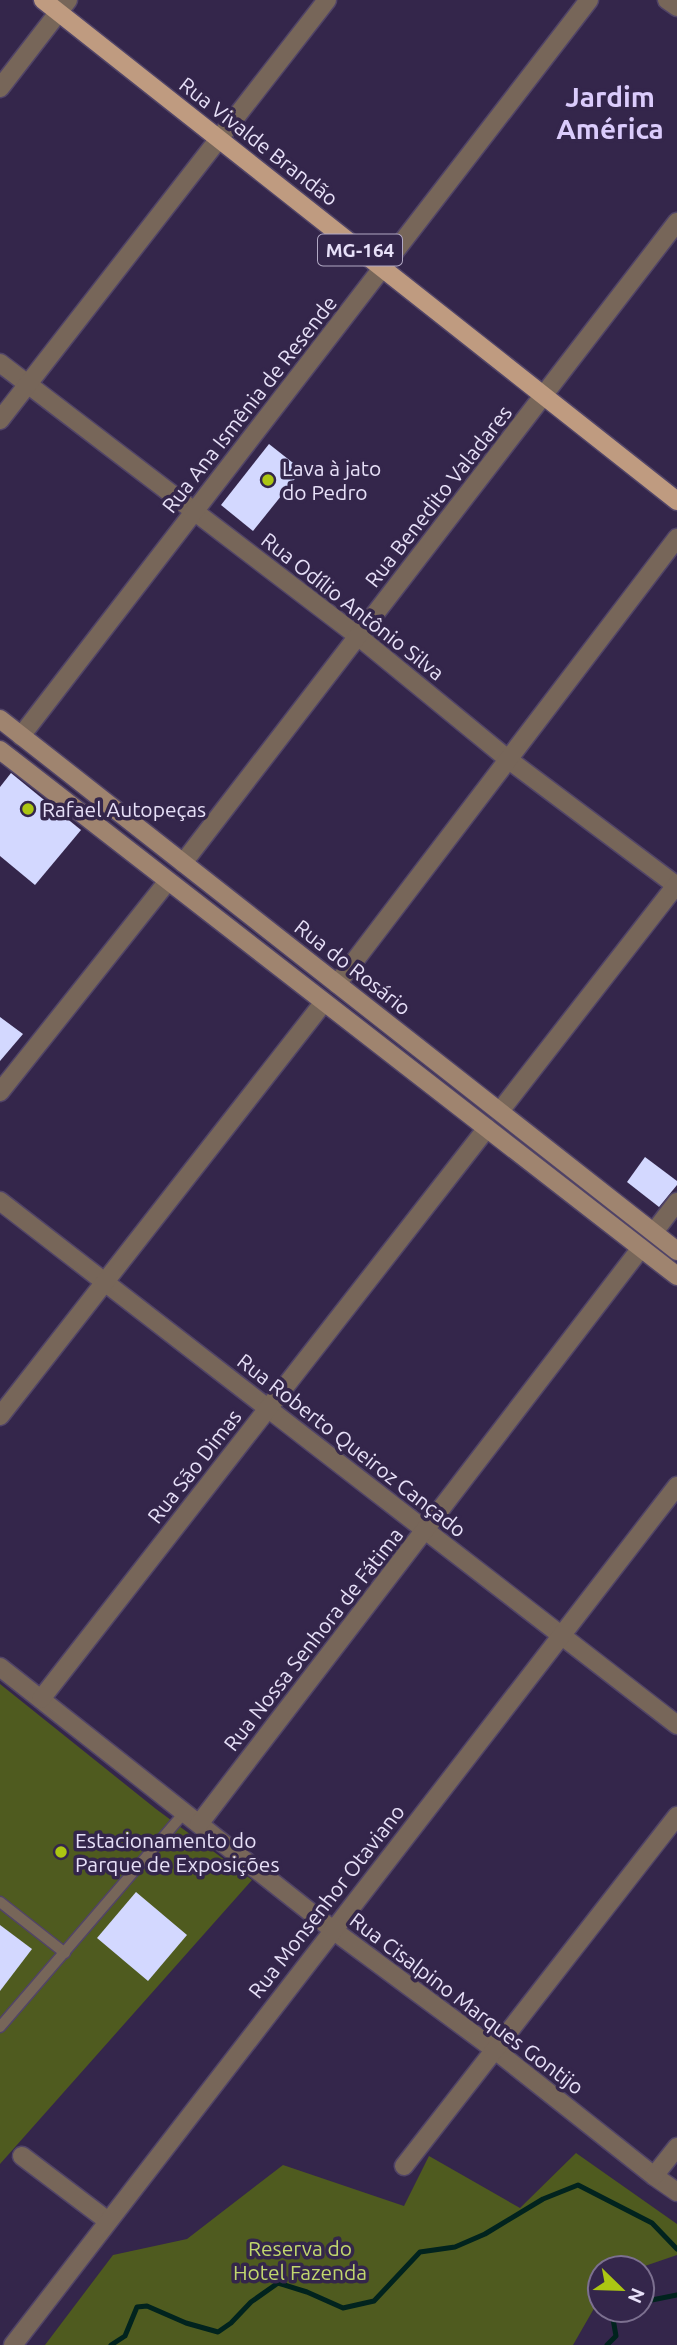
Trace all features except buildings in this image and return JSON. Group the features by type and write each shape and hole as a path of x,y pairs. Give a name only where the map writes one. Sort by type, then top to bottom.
{"main road":[{"name":"Rua Vivalde Brandão","path":"43,0 63,6 219,139 677,501"},
{"name":"Rua do Rosário","path":"0,719 677,1251"},
{"path":"2,757 168,881 677,1276"}],"street":[{"path":"0,420 327,0"},
{"name":"Rua Ana Ismênia de Resende","path":"21,736 590,0"},
{"path":"667,0 677,8"},
{"path":"0,88 63,6"},
{"name":"Rua Benedito Valadares","path":"183,863 677,222"},
{"name":"Rua Odílio Antônio Silva","path":"0,363 359,637 509,760 677,885"},
{"path":"337,984 677,538"},
{"path":"0,1092 168,881"},
{"path":"500,1111 677,885"},
{"path":"0,1416 324,1002"},
{"name":"Rua São Dimas","path":"41,1699 486,1128"},
{"name":"Rua Roberto Queiroz Cançado","path":"0,1201 677,1725"},
{"path":"654,1232 677,1202"},
{"name":"Rua Nossa Senhora de Fátima","path":"199,1824 641,1248"},
{"name":"Rua Monsenhor Otaviano","path":"13,2345 677,1486"},
{"name":"Rua Cisalpino Marques Gontijo","path":"0,1667 333,1930 495,2050 677,2192"},
{"path":"404,2166 677,1816"},
{"path":"654,2176 677,2147"},
{"path":"22,2156 107,2221"}],"lane":[{"path":"0,2027 184,1813"},
{"path":"0,1902 65,1953"}],"green space":[{"path":"0,1684 156,1809 252,1880 0,2164"},
{"name":"Reserva do Hotel Fazenda","path":"576,2153 677,2224 677,2255 656,2262 656,2254 586,2254 586,2322 573,2345 45,2345 113,2255 187,2239 283,2165 404,2206 429,2156 520,2208"}],"waterway":[{"path":"111,2345 125,2336 137,2307 147,2306 186,2323 218,2332 251,2302 278,2283 343,2308 374,2301 420,2252 455,2247 485,2234 543,2199 578,2185 652,2223 677,2249"},
{"path":"656,2299 677,2295"},
{"path":"607,2345 616,2336 614,2324"}],"place":[{"name":"Lava à jato do Pedro","path":"268,480"},
{"name":"Rafael Autopeças","path":"28,809"},
{"name":"Estacionamento do Parque de Exposições","path":"61,1852"}],"district":[{"name":"Jardim América","path":"610,112"}]}
